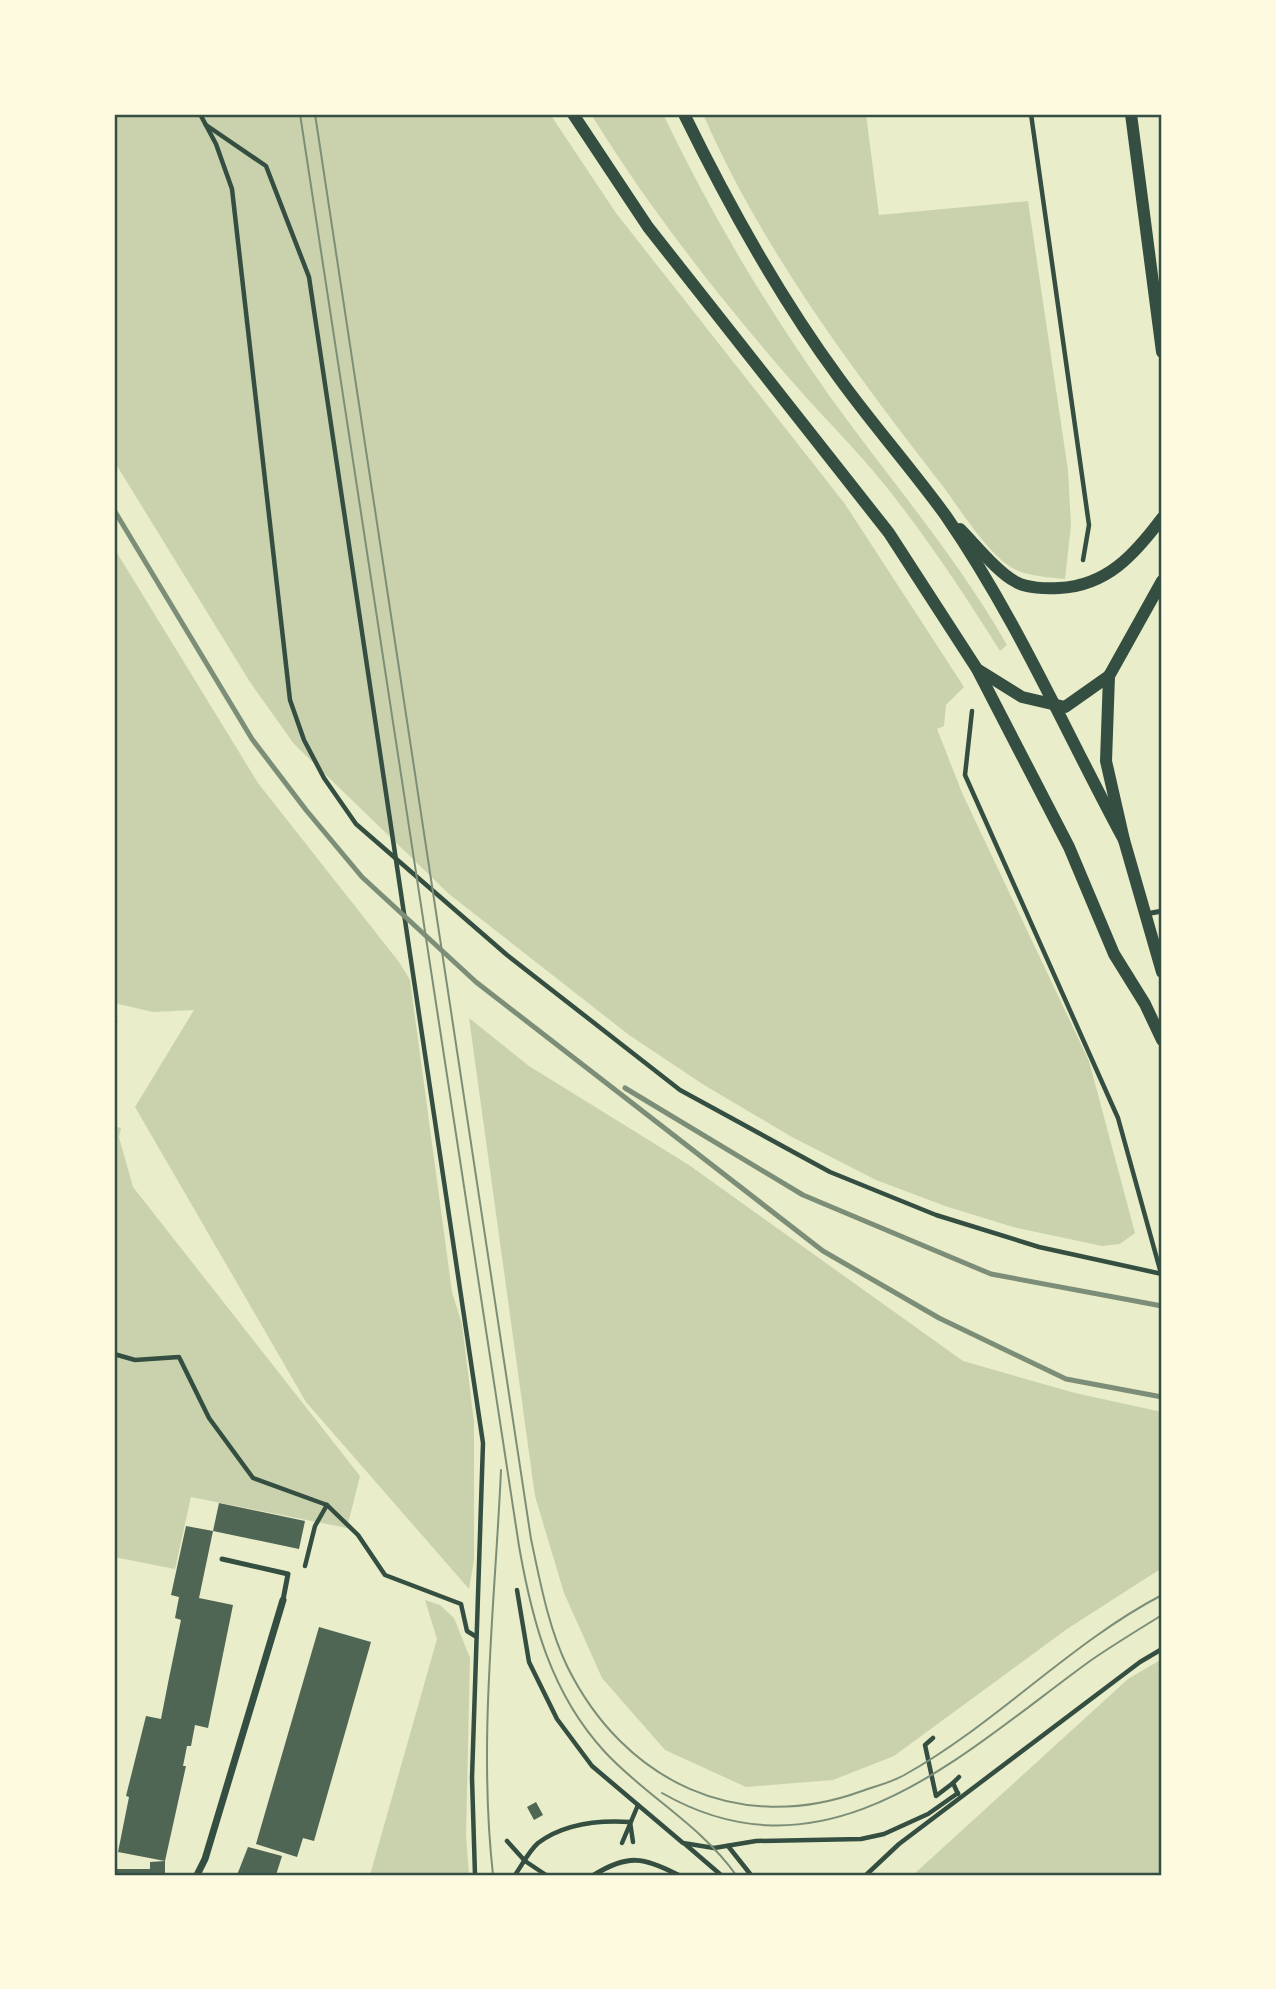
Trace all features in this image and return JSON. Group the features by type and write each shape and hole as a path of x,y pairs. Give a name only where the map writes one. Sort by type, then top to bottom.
{"street":[{"path":"573,114 648,227 890,533 977,669 1069,847 1114,954 1145,1003 1162,1040"},
{"path":"684,114 731,210 783,295 838,377 945,516 1016,626 1056,704 1072,744 1124,840"},
{"path":"1131,114 1162,352"},
{"path":"945,516 1015,582 1046,589 1079,587 1113,571 1135,553 1162,518"},
{"path":"977,669 1022,697 1065,707 1109,676 1162,581"},
{"path":"1109,676 1106,761 1124,840 1162,972"},
{"path":"197,1875 205,1859 283,1600"}],"lane":[{"path":"1146,914 1162,911"},
{"path":"222,1559 288,1574 283,1600"},
{"path":"594,1875 617,1862 645,1860 678,1875"}],"path":[{"path":"200,114 216,144 232,189 290,701 304,740 324,778 356,824 507,955 680,1090 830,1172 936,1215 1039,1247 1162,1275 1118,1118 965,775 972,709"},
{"path":"1031,114 1089,524 1079,587"},
{"path":"206,125 266,166 309,277 483,1443 472,1778 474,1875"},
{"path":"114,1354 135,1360 179,1357 209,1418 253,1478 327,1505 358,1535 385,1575 461,1604 467,1631 475,1636"},
{"path":"308,1555 315,1526 327,1505"},
{"path":"517,1590 529,1662 541,1692 574,1744 592,1766 722,1875"},
{"path":"866,1875 899,1844 959,1796 1107,1686 1162,1649"},
{"path":"933,1738 925,1745 936,1796 960,1777"},
{"path":"953,1783 959,1796"},
{"path":"683,1843 714,1848 756,1841 861,1839 884,1834 959,1796"},
{"path":"623,1838 638,1805"},
{"path":"515,1875 537,1844 558,1832 599,1820 630,1822"},
{"path":"630,1822 633,1842"},
{"path":"507,1841 525,1861 546,1875"},
{"path":"728,1846 751,1875"}],"green space":[{"path":"114,114 550,114 616,213 845,504 964,687 946,705 944,726 937,729 963,795 1089,1061 1135,1233 1120,1244 1102,1246 1013,1227 945,1206 876,1180 792,1137 704,1085 629,1035 449,894 294,744 250,682 114,461"},
{"path":"591,114 663,114 700,188 762,295 831,398 988,612 1007,645 1000,651 946,568 903,509 725,301 641,190"},
{"path":"703,114 866,114 879,215 1028,201 1068,470 1071,525 1065,579 1021,572 999,558 980,537 809,304 752,211"},
{"path":"114,548 258,783 399,962 410,980 452,1292 462,1324 474,1422 474,1560 469,1589 306,1402 135,1107 194,1010 153,1012 114,1003"},
{"path":"469,1018 529,1066 689,1165 963,1361 1075,1393 1162,1412 1162,1568 1067,1629 894,1756 833,1780 746,1787 665,1750 602,1678 564,1593 535,1496"},
{"path":"114,1126 121,1128 119,1137 133,1187 360,1476 347,1528 191,1497 175,1569 114,1557"},
{"path":"425,1600 440,1605 454,1618 470,1658 466,1836 469,1875 370,1875 437,1639"},
{"path":"1162,1659 1162,1875 913,1875 1128,1679"}],"building":[{"path":"219,1503 305,1521 299,1549 213,1531"},
{"path":"186,1526 213,1531 199,1598 233,1605 208,1728 195,1725 191,1746 187,1746 183,1766 186,1766 165,1861 118,1852 129,1797 126,1796 146,1716 161,1719 181,1620 175,1618 179,1597 171,1595"},
{"path":"319,1627 371,1642 314,1841 303,1838 297,1857 256,1844"},
{"path":"536,1802 543,1815 534,1820 527,1807"},
{"path":"248,1847 282,1856 276,1875 237,1875"},
{"path":"165,1861 165,1875 114,1875 114,1869 150,1869 150,1862"}],"tram line":[{"path":"300,114 519,1546 530,1602 546,1655 557,1680 586,1729 636,1782 706,1840 736,1875"},
{"path":"315,114 531,1539 550,1619 567,1666 591,1707 620,1741 653,1768 690,1789 730,1802 772,1807 816,1803 890,1782 906,1774 971,1731 1096,1636 1162,1595"},
{"path":"493,1875 487,1724 501,1470"},
{"path":"662,1793 723,1818 781,1825 837,1817 891,1797 943,1768 1090,1661 1162,1615"}],"railway":[{"path":"114,510 252,739 306,810 362,877 476,982 823,1251 939,1318 1066,1379 1162,1397"},
{"path":"625,1088 803,1195 991,1274 1162,1306"}]}
